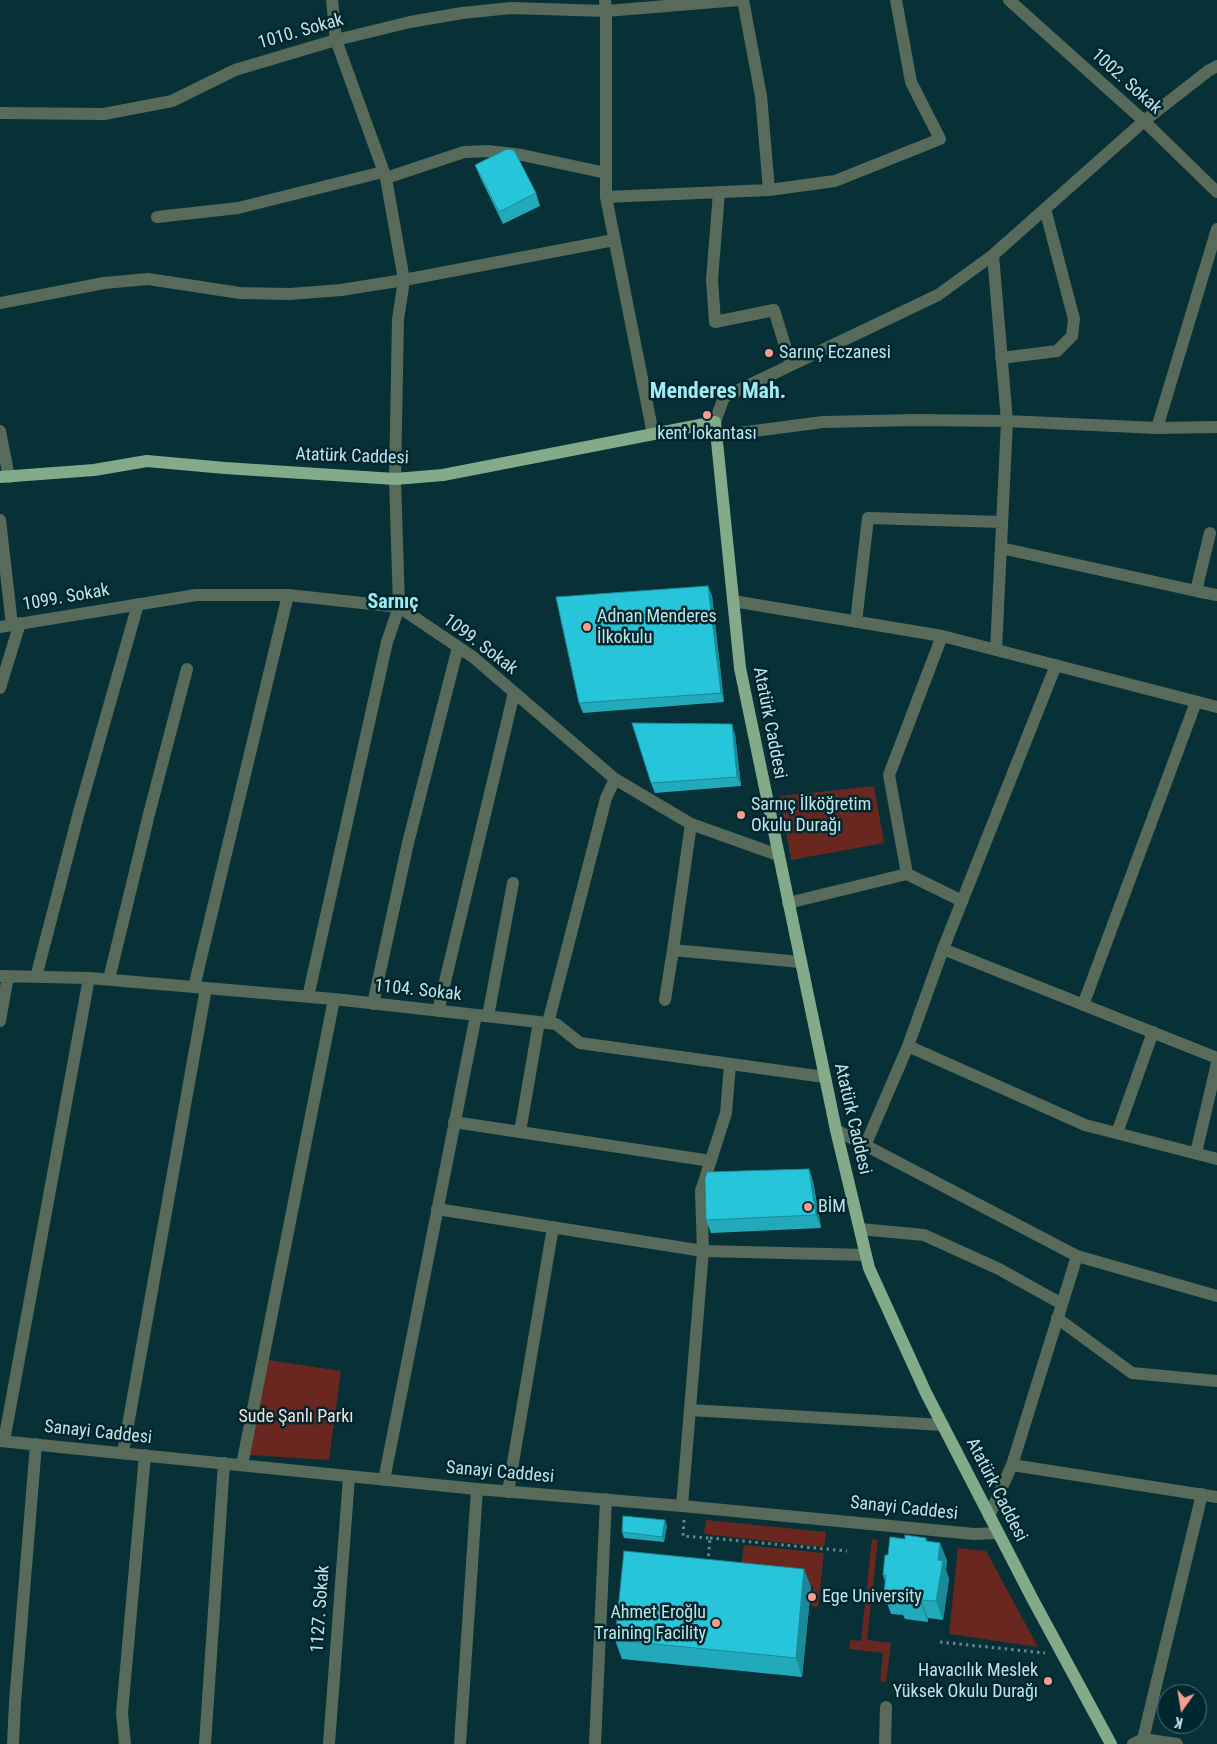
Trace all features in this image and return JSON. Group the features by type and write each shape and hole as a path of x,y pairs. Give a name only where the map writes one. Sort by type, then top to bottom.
{"main road":[{"name":"Atatürk Caddesi","path":"4,477 94,470 147,461 395,479 443,475 715,422 740,668 824,1077 866,1255 873,1277 926,1393 1110,1744"}],"street":[{"path":"308,997 387,642 399,607 395,479 398,319 404,280 385,175 336,40 332,0"},
{"name":"1010. Sokak","path":"0,113 104,114 172,101 235,70 336,40 410,22 462,12 511,8 739,0"},
{"path":"743,0 762,96 769,190"},
{"path":"606,197 769,190 835,182 940,140 911,82 896,0"},
{"name":"1002. Sokak","path":"1009,0 1144,121 1217,192"},
{"path":"605,6 606,197 653,434"},
{"path":"715,422 724,398 938,295 993,255 1144,121 1217,66"},
{"path":"157,217 238,208 385,175 464,152 488,151 522,155 606,173"},
{"path":"719,192 712,280 714,322 774,310 791,365"},
{"path":"1001,358 1057,351 1072,336 1074,319 1045,208"},
{"path":"1157,428 1217,229"},
{"path":"0,303 104,283 148,280 240,293 290,294 341,290 404,280 614,240"},
{"path":"993,255 1007,421 996,650"},
{"path":"716,436 823,422 1007,421 1157,428 1217,426"},
{"path":"0,431 4,477"},
{"path":"856,622 868,518 1002,522"},
{"path":"0,520 11,625 0,688"},
{"path":"1196,591 1210,533"},
{"path":"1001,548 1217,596"},
{"name":"1099. Sokak","path":"11,625 196,595 288,595 399,607 473,657 616,779 691,824 778,855"},
{"path":"123,1453 200,988 288,595"},
{"path":"733,601 942,636 1217,707"},
{"path":"36,977 79,812 138,604"},
{"path":"907,874 889,775 942,636"},
{"path":"373,1004 408,843 458,647"},
{"path":"865,1146 908,1046 943,949 1056,665"},
{"path":"109,980 187,668"},
{"path":"438,1011 514,693"},
{"path":"1083,1005 1196,702"},
{"path":"520,1132 544,1022 606,798 616,779"},
{"path":"665,1000 691,824"},
{"path":"788,903 907,874 962,901"},
{"path":"384,1480 454,1122 482,1016 513,882"},
{"path":"943,949 1217,1058"},
{"path":"673,950 800,962"},
{"path":"0,1021 4,976"},
{"name":"1104. Sokak","path":"4,976 89,978 334,999 544,1022 556,1024 580,1044 824,1077"},
{"path":"2,1441 89,978"},
{"path":"242,1465 334,999"},
{"path":"1117,1133 1153,1032"},
{"path":"908,1046 1085,1125 1217,1159"},
{"path":"1196,1153 1217,1062"},
{"path":"684,1506 703,1251 701,1191 726,1113 730,1064"},
{"path":"454,1122 711,1161"},
{"path":"836,1130 1077,1256 1217,1296"},
{"path":"437,1209 703,1251 866,1255"},
{"path":"508,1492 553,1228"},
{"path":"860,1229 924,1236 999,1269 1062,1304"},
{"path":"989,1516 1012,1465 1077,1256"},
{"path":"1058,1318 1132,1373 1217,1381"},
{"path":"690,1410 942,1425"},
{"name":"Sanayi Caddesi","path":"2,1441 508,1492 684,1506 974,1534 998,1533"},
{"path":"13,1744 36,1444"},
{"path":"125,1744 122,1713 145,1455"},
{"path":"205,1744 224,1463"},
{"path":"1012,1465 1217,1497"},
{"name":"1127. Sokak","path":"329,1744 349,1477"},
{"path":"460,1744 477,1489"},
{"path":"1177,1744 1138,1742 1202,1494"},
{"path":"595,1744 606,1499"},
{"path":"885,1744 886,1706"}],"path":[{"path":"684,1506 683,1536 847,1552"},
{"path":"708,1564 710,1538"},
{"path":"940,1642 1045,1653"}],"green space":[{"path":"874,786 884,843 791,860 780,796"},
{"name":"Sude Şanlı Parkı","path":"268,1360 341,1371 329,1460 250,1455"},
{"path":"706,1520 826,1532 824,1547 704,1534"},
{"path":"872,1539 878,1540 867,1640 891,1643 886,1682 880,1681 883,1653 849,1649 850,1640 861,1641"},
{"path":"744,1545 824,1553 818,1607 811,1606 813,1586 739,1579"},
{"path":"958,1548 986,1551 1038,1647 949,1634"}],"building":[{"path":"507,149 514,150 536,193 499,212 475,165"},
{"path":"708,586 721,693 579,703 556,597"},
{"path":"632,723 732,724 737,777 651,783"},
{"path":"809,1169 816,1215 706,1220 705,1179 707,1172"},
{"path":"623,1516 665,1520 662,1537 622,1532"},
{"path":"905,1535 926,1538 926,1541 940,1543 938,1560 943,1561 936,1601 921,1600 921,1603 898,1600 898,1597 884,1595 885,1555 888,1555 890,1537 905,1539"},
{"name":"Ahmet Eroğlu Training Facility","path":"624,1551 804,1569 796,1658 615,1640"}],"place":[{"name":"Sarınç Eczanesi","path":"769,353"},
{"name":"kent lokantası","path":"707,415"},
{"name":"Adnan Menderes İlkokulu","path":"587,627"},
{"name":"Sarnıç İlköğretim Okulu Durağı","path":"741,815"},
{"name":"BİM","path":"808,1207"},
{"name":"Ege University","path":"812,1597"},
{"name":"Ahmet Eroğlu Training Facility","path":"716,1623"},
{"name":"Havacılık Meslek Yüksek Okulu Durağı","path":"1048,1681"}],"district":[{"name":"Menderes Mah.","path":"718,392"},
{"name":"Sarnıç","path":"393,603"}]}
